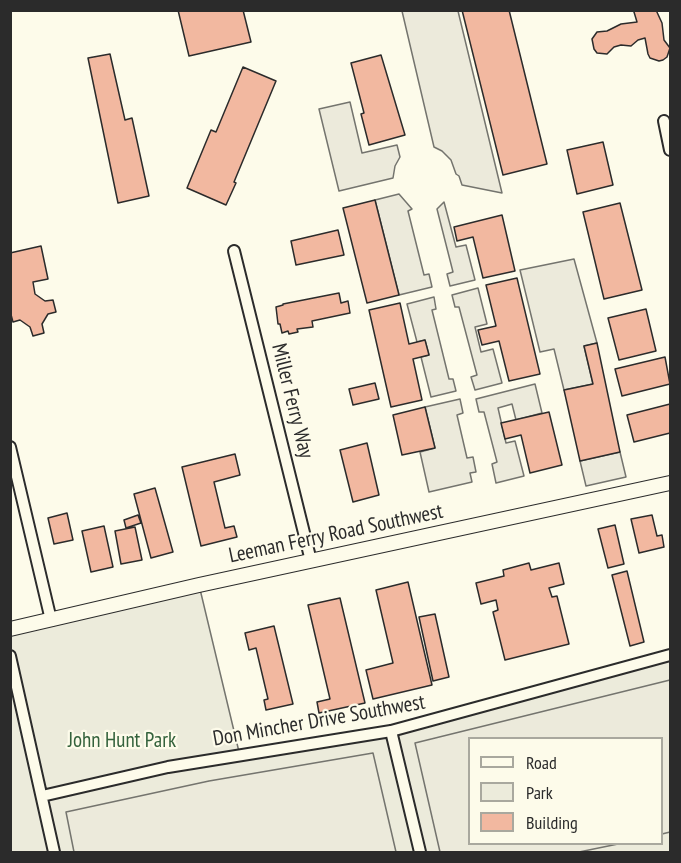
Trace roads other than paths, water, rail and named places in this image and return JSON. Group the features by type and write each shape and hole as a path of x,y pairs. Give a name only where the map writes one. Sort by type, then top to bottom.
{"street":[{"path":"664,121 670,150"},
{"name":"Miller Ferry Way","path":"234,251 311,561"},
{"path":"10,447 51,620"},
{"name":"Leeman Ferry Road Southwest","path":"10,629 670,483"},
{"name":"Don Mincher Drive Southwest","path":"42,796 168,767 391,731 670,655"},
{"path":"10,656 54,852"},
{"path":"391,731 420,852"}],"park label":[{"name":"John Hunt Park","path":"122,741"}]}
